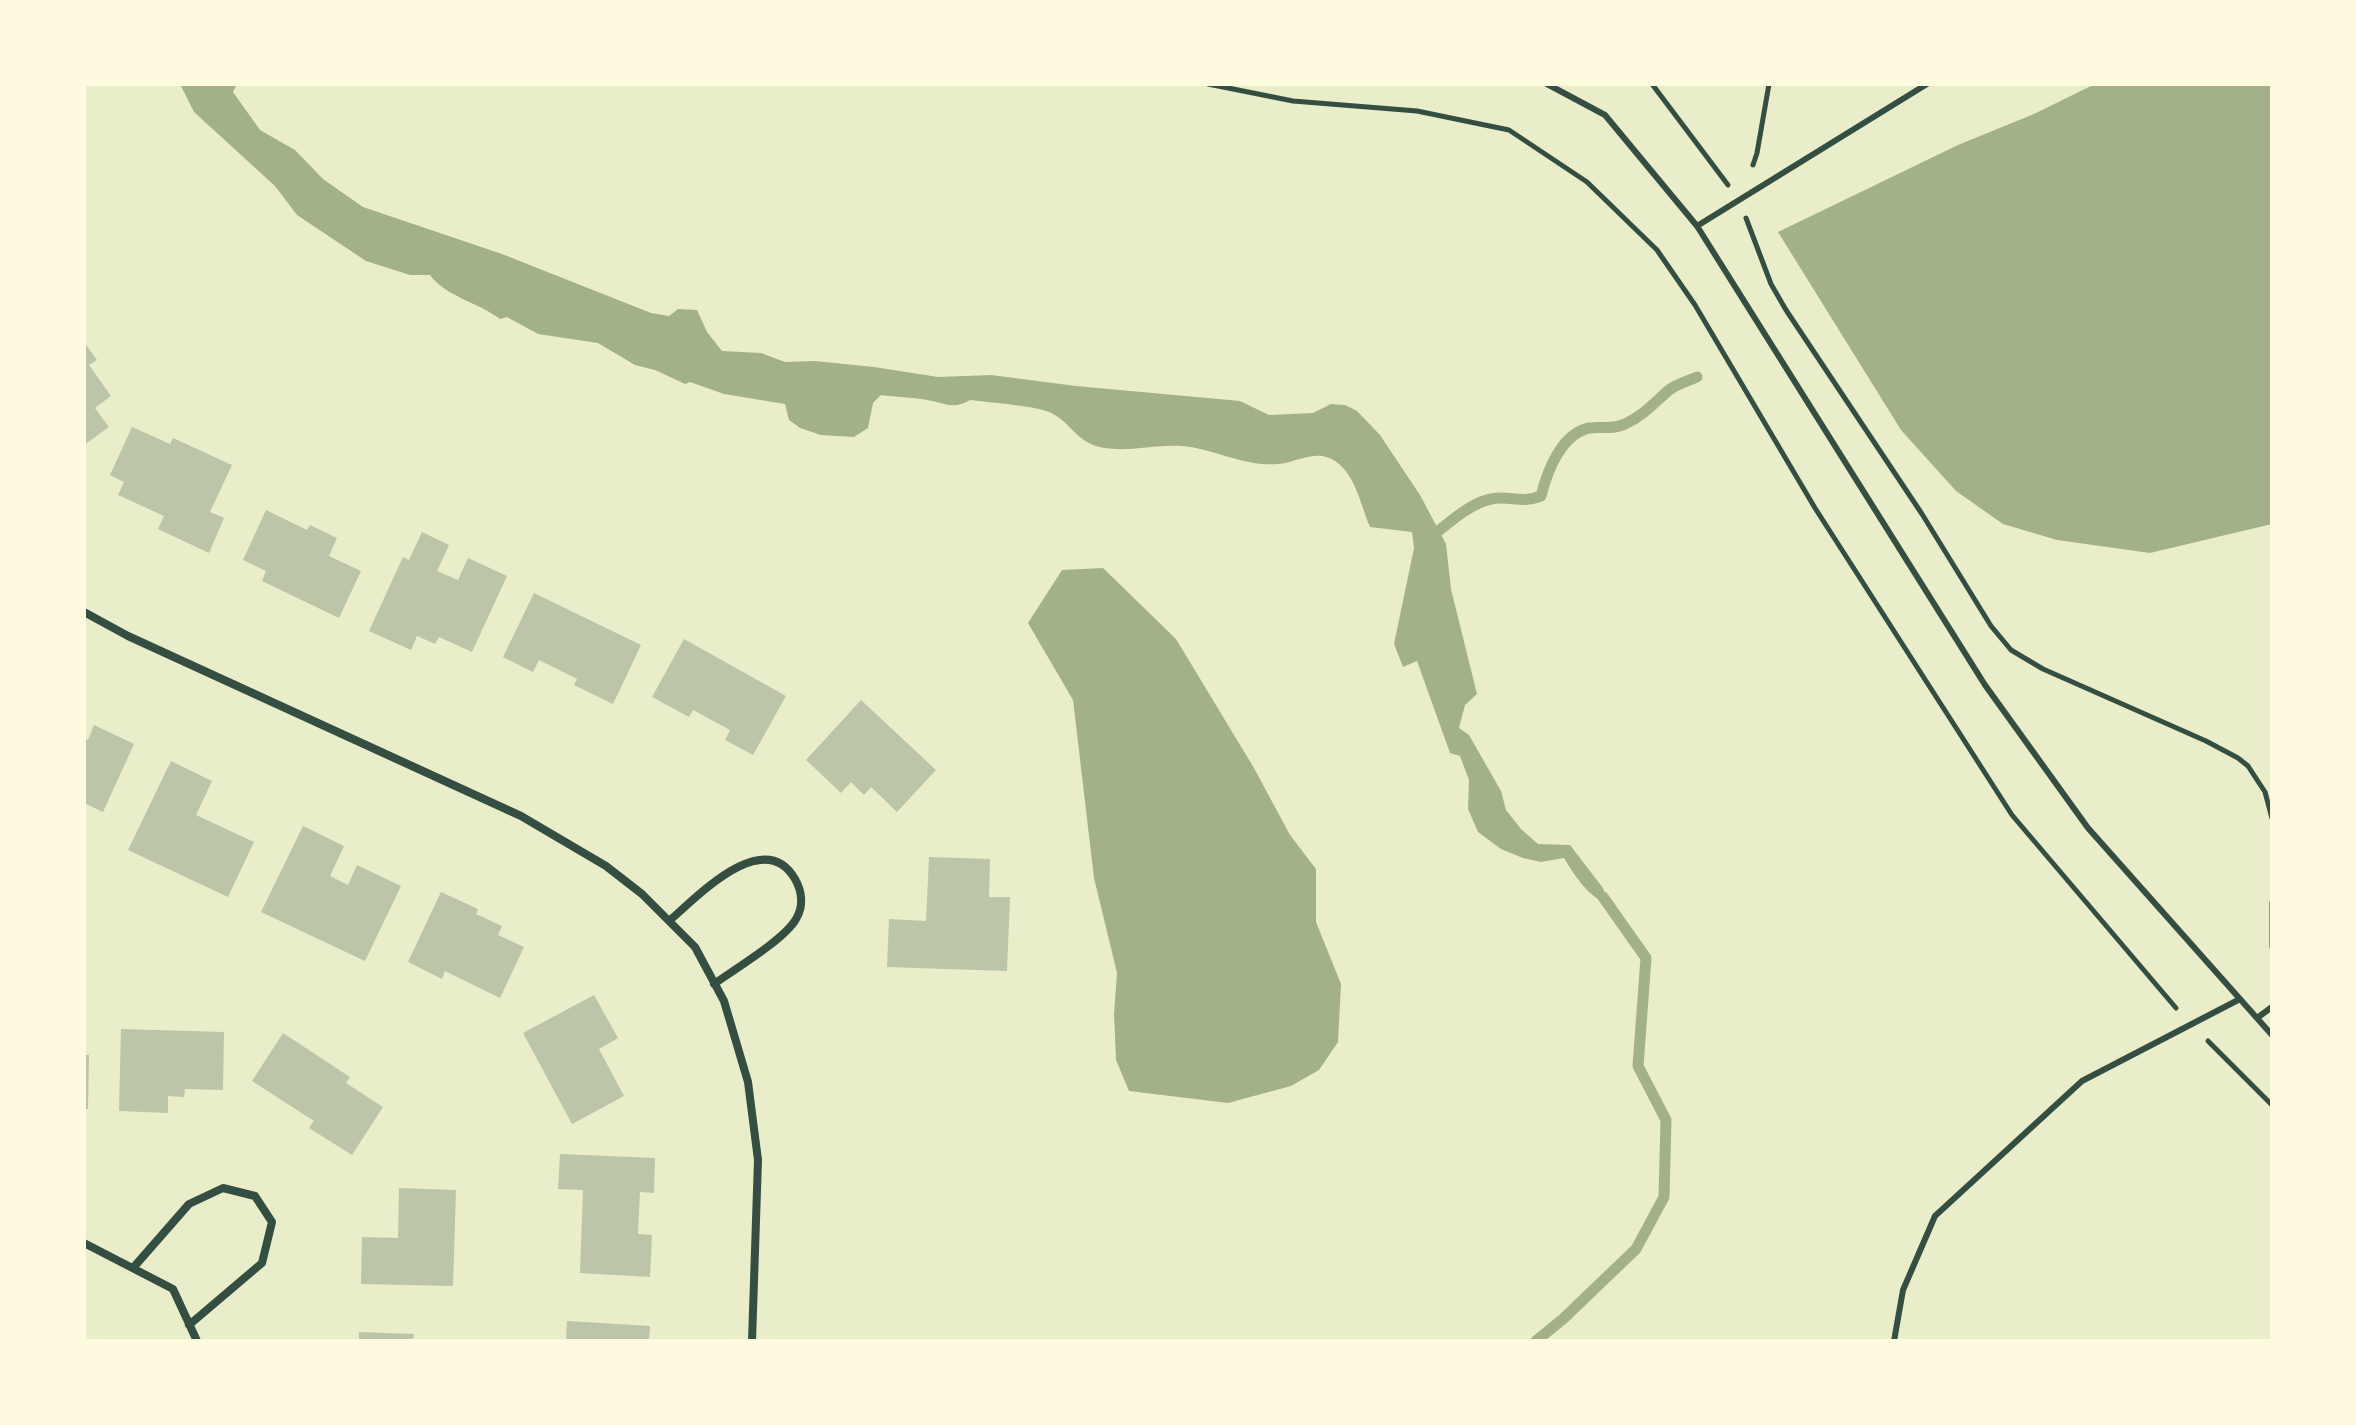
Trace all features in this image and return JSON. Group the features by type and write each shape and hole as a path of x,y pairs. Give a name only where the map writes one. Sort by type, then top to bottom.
{"street":[{"path":"84,612 128,636 521,816 606,866 642,894 695,947 724,1001 748,1082 758,1160 752,1341"},
{"path":"669,921 733,868 748,861 763,859 779,863 792,873 800,887 801,903 797,919 787,931 714,984"},
{"path":"133,1268 189,1204 223,1188 255,1196 272,1222 262,1263 189,1325"},
{"path":"84,1243 173,1289 197,1341"}],"lane":[{"path":"1547,84 1605,115 1697,226 1985,685 2088,828 2272,1035"},
{"path":"1697,226 1927,84"},
{"path":"1894,1341 1903,1290 1935,1216 2082,1081 2240,999"},
{"path":"2257,1018 2272,1007"}],"path":[{"path":"1208,84 1293,101 1417,111 1509,130 1587,182 1657,250 1695,305 1815,508 2012,815 2193,1025 2272,1105"},
{"path":"1652,84 1739,200 1771,284 1786,310 1922,514 1991,626 2011,650 2063,678 2222,749 2248,766 2265,792 2272,818"},
{"path":"1757,153 1769,84"},
{"path":"2265,792 2272,789"},
{"path":"2272,902 2272,947"}],"shaded area":[{"path":"180,84 237,84 233,92 260,130 295,150 323,179 363,207 502,254 651,313 669,316 678,309 697,310 707,332 722,351 761,353 785,362 815,361 938,377 991,375 1240,401 1269,415 1313,413 1331,404 1345,405 1357,411 1380,435 1420,495 1446,544 1451,589 1477,694 1465,705 1459,728 1469,735 1501,791 1506,810 1521,829 1538,844 1570,845 1603,888 1610,906 1589,892 1564,858 1541,862 1523,858 1501,849 1478,832 1468,809 1469,780 1460,756 1450,753 1417,661 1403,667 1394,644 1414,548 1412,532 1370,527 1355,486 1336,461 1315,456 1266,464 1183,446 1104,448 1086,442 1056,416 1041,410 970,400 949,405 881,395 873,403 868,428 854,437 821,435 800,428 789,420 785,404 724,394 690,382 685,384 655,370 635,365 598,343 538,334 507,317 500,319 453,294 430,275 410,275 366,261 297,215 275,186 194,112"},
{"path":"2095,84 2272,84 2272,524 2150,553 2057,540 2003,524 1956,491 1901,430 1778,232 1958,145 2034,114"},
{"path":"1103,568 1176,639 1254,768 1290,835 1316,869 1316,922 1341,984 1338,1042 1319,1070 1291,1086 1228,1103 1129,1091 1116,1060 1114,1014 1117,973 1094,878 1073,700 1028,623 1062,570"}],"building":[{"path":"84,342 97,360 89,365 111,396 95,408 109,427 84,445"},
{"path":"132,427 170,444 173,438 232,465 210,512 224,518 209,553 158,529 164,516 118,495 124,482 110,475"},
{"path":"266,510 307,530 310,525 337,538 329,556 361,571 339,618 262,581 266,571 243,560"},
{"path":"422,532 449,545 437,571 458,580 468,558 507,576 472,652 439,637 435,644 417,636 411,650 369,631 403,557 409,560"},
{"path":"534,593 641,645 613,704 574,685 577,679 539,660 533,672 503,657"},
{"path":"684,639 786,696 753,755 725,740 730,730 693,710 689,717 652,697"},
{"path":"861,700 936,770 897,812 871,787 864,795 851,782 841,793 806,760"},
{"path":"94,725 134,744 103,812 84,803 84,738 88,740"},
{"path":"171,761 212,781 196,815 254,842 228,897 128,850"},
{"path":"303,826 344,846 330,876 348,885 357,865 401,886 365,961 261,912"},
{"path":"929,857 990,859 989,897 1010,897 1007,971 887,967 889,919 926,921"},
{"path":"441,892 478,909 476,914 502,926 498,935 524,947 500,998 445,971 442,979 408,962"},
{"path":"594,995 618,1038 599,1049 624,1096 572,1124 523,1033"},
{"path":"121,1029 224,1032 223,1090 185,1089 184,1097 168,1096 168,1113 119,1111"},
{"path":"283,1033 350,1077 346,1083 383,1107 352,1155 309,1128 314,1121 252,1081"},
{"path":"84,1055 89,1055 88,1109 84,1109"},
{"path":"560,1154 655,1158 654,1193 640,1192 638,1234 652,1235 650,1277 580,1273 583,1190 558,1189"},
{"path":"399,1188 456,1190 453,1286 361,1284 362,1237 398,1238"},
{"path":"567,1321 650,1326 649,1341 566,1341"},
{"path":"359,1332 414,1334 413,1341 359,1341"}],"waterway":[{"path":"1427,540 1465,510 1482,502 1541,496 1551,466 1571,438 1589,428 1625,424 1672,388 1697,377"},
{"path":"1536,1341 1636,1249 1664,1197 1666,1120 1638,1066 1646,958 1603,897"}]}
